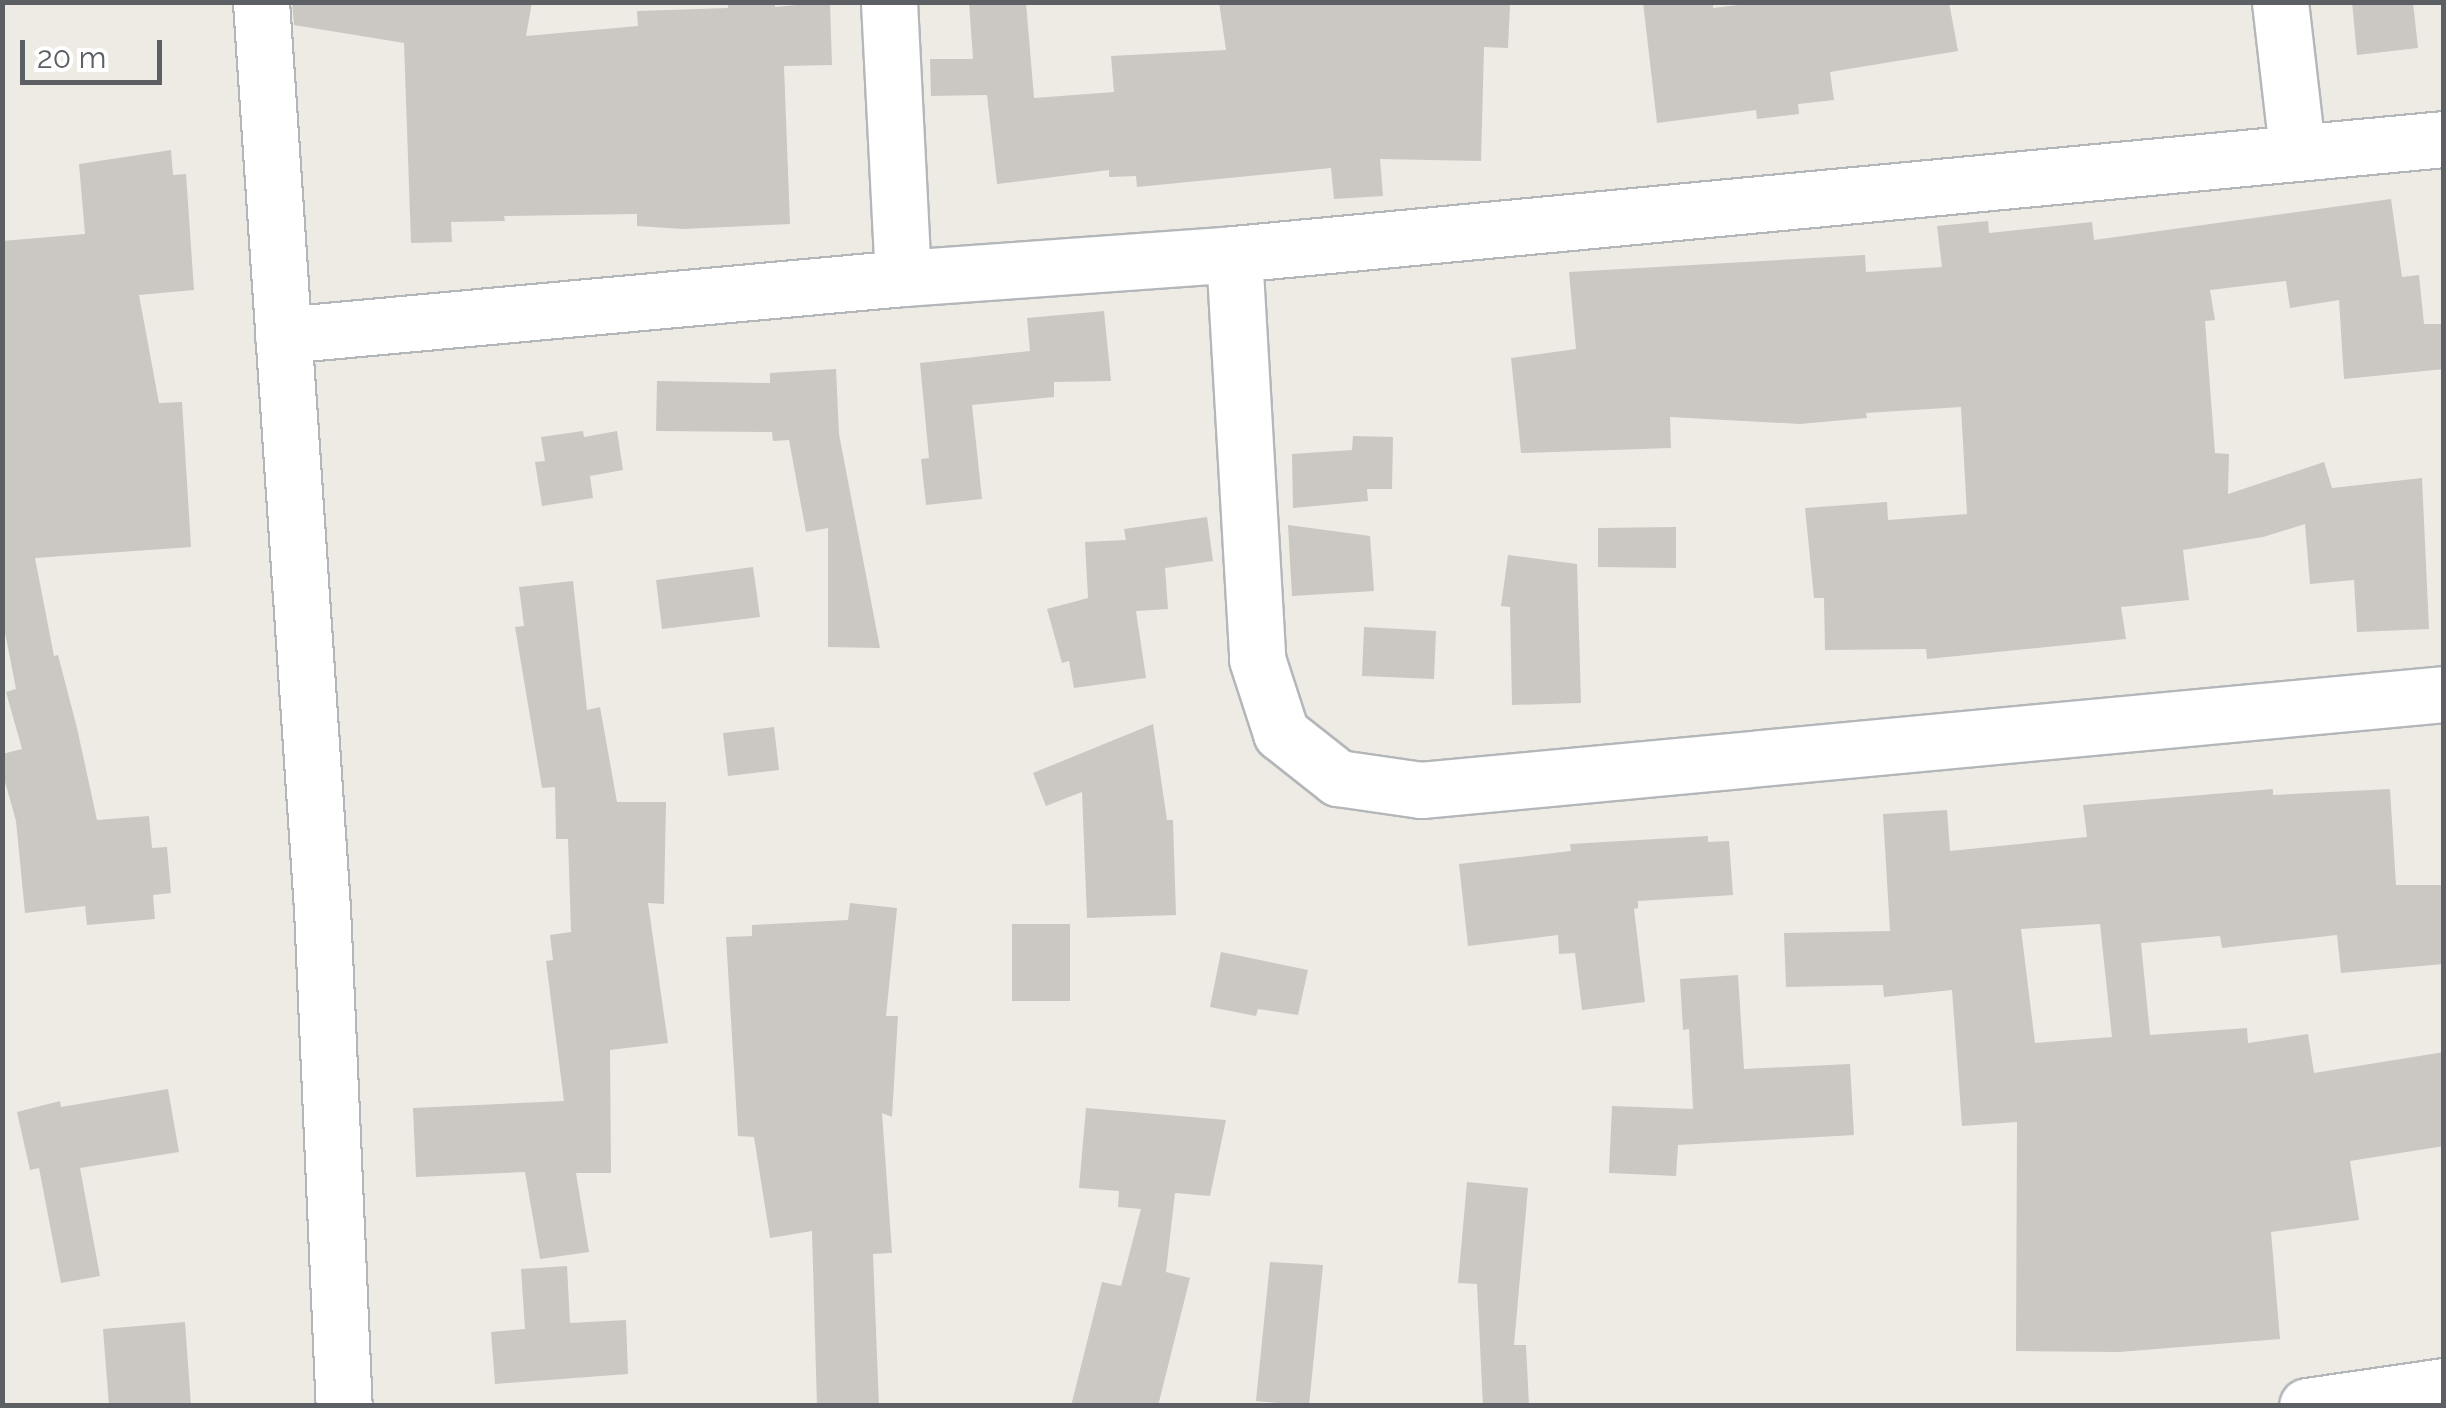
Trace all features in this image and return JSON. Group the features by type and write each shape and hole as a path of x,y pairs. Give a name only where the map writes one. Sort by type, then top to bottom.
{"street":[{"path":"261,2 322,908 344,1406"},
{"path":"889,2 903,278"},
{"path":"2280,2 2297,150"},
{"path":"283,335 903,278 1234,254 2444,138"},
{"path":"1234,254 1258,660 1280,733 1338,778 1421,790 2444,694"},
{"path":"2307,1406 2444,1386"}],"building":[{"path":"292,2 532,2 526,36 638,26 637,11 728,8 728,2 775,2 775,7 830,2 832,65 784,66 790,224 683,229 637,226 637,214 504,216 505,221 451,222 452,242 411,243 404,43 294,25"},
{"path":"969,2 1026,2 1034,98 1114,92 1111,56 1226,50 1219,2 1510,5 1508,48 1484,47 1481,161 1380,159 1383,196 1334,199 1331,168 1137,187 1136,176 1109,177 1109,170 997,184 987,95 931,96 930,59 973,59"},
{"path":"1643,2 1713,2 1713,8 1764,2 1949,2 1958,51 1830,72 1834,100 1798,104 1799,114 1757,119 1756,110 1657,123"},
{"path":"2352,2 2413,2 2418,48 2357,55"},
{"path":"171,150 173,175 186,174 194,290 139,295 159,403 182,402 191,547 35,558 54,656 58,655 97,820 149,816 152,848 167,847 171,893 153,895 155,919 87,925 85,906 25,913 16,821 2,771 2,754 22,749 6,692 16,689 2,617 2,241 85,234 79,164"},
{"path":"2391,199 2402,277 2419,275 2424,324 2444,324 2444,369 2344,379 2339,300 2290,308 2286,281 2210,290 2215,320 2205,321 2215,453 2229,454 2228,494 2324,462 2332,488 2422,478 2429,629 2357,632 2354,580 2310,584 2305,524 2263,537 2183,550 2189,600 2121,607 2126,639 1927,659 1926,649 1825,650 1824,598 1814,598 1805,508 1887,502 1888,520 1967,514 1961,407 1866,413 1867,418 1800,424 1670,417 1671,448 1521,453 1511,358 1576,349 1569,272 1865,255 1866,272 1942,267 1937,226 1988,221 1989,233 2092,222 2094,240"},
{"path":"1104,311 1111,381 1054,382 1054,397 972,405 982,499 926,505 921,459 929,458 920,363 1030,351 1027,318"},
{"path":"836,369 839,434 880,648 828,647 828,528 806,532 789,440 773,441 772,432 656,431 657,381 770,383 770,373"},
{"path":"583,431 584,437 617,431 623,470 590,476 593,498 542,506 535,462 545,461 541,437"},
{"path":"1353,436 1393,437 1392,489 1367,489 1368,501 1293,508 1292,454 1352,450"},
{"path":"1207,517 1213,561 1165,568 1168,609 1136,611 1146,678 1074,688 1069,661 1062,663 1047,609 1088,598 1085,542 1126,540 1124,529"},
{"path":"1288,525 1370,536 1374,591 1292,596"},
{"path":"1676,527 1676,568 1598,567 1598,528"},
{"path":"1508,555 1577,564 1581,703 1512,705 1510,607 1501,606"},
{"path":"753,567 760,617 662,629 656,580"},
{"path":"573,581 587,710 600,707 617,802 666,802 664,904 648,903 668,1043 610,1050 611,1173 576,1173 589,1252 540,1259 525,1172 416,1177 413,1108 564,1101 546,961 553,960 550,935 571,932 568,839 556,839 555,787 542,788 515,627 524,626 519,587"},
{"path":"1364,627 1436,631 1434,679 1362,676"},
{"path":"1153,724 1167,820 1173,820 1176,915 1087,918 1082,792 1046,806 1033,773"},
{"path":"774,727 779,770 728,776 723,733"},
{"path":"2273,789 2273,795 2390,789 2396,885 2444,885 2444,964 2341,973 2337,935 2222,948 2220,936 2141,943 2150,1035 2247,1028 2248,1043 2308,1034 2314,1073 2444,1052 2444,1146 2350,1161 2359,1220 2271,1232 2280,1339 2119,1352 2016,1351 2017,1122 1962,1126 1952,990 1884,997 1883,985 1786,987 1784,933 1890,931 1883,814 1947,810 1950,851 2087,837 2083,805","holes":["2100,924 2112,1037 2035,1043 2021,929"]},
{"path":"1708,836 1708,842 1729,841 1733,895 1638,901 1638,908 1634,909 1645,1002 1582,1010 1575,953 1559,954 1558,935 1468,946 1459,864 1571,851 1570,844"},
{"path":"850,903 897,908 886,1016 898,1016 892,1117 882,1113 892,1253 873,1254 879,1406 817,1406 812,1231 770,1238 754,1137 738,1136 726,937 752,936 752,925 848,920"},
{"path":"1012,924 1070,924 1070,1001 1012,1001"},
{"path":"1221,952 1308,970 1298,1015 1258,1009 1256,1016 1210,1007"},
{"path":"1738,975 1744,1069 1850,1064 1854,1135 1678,1145 1676,1176 1609,1173 1612,1106 1693,1109 1689,1029 1683,1030 1680,979"},
{"path":"168,1089 179,1152 80,1168 100,1276 61,1283 39,1168 30,1170 17,1112 60,1101 61,1107"},
{"path":"1086,1108 1226,1120 1210,1196 1175,1193 1166,1272 1190,1278 1158,1406 1071,1406 1102,1282 1121,1286 1141,1209 1118,1207 1119,1191 1079,1188"},
{"path":"1467,1182 1528,1188 1514,1345 1526,1345 1529,1406 1483,1406 1477,1284 1458,1283"},
{"path":"1270,1262 1323,1265 1309,1406 1256,1401"},
{"path":"567,1266 570,1323 626,1320 628,1374 495,1384 491,1332 525,1329 521,1269"},
{"path":"185,1322 191,1406 109,1406 103,1329"}]}
